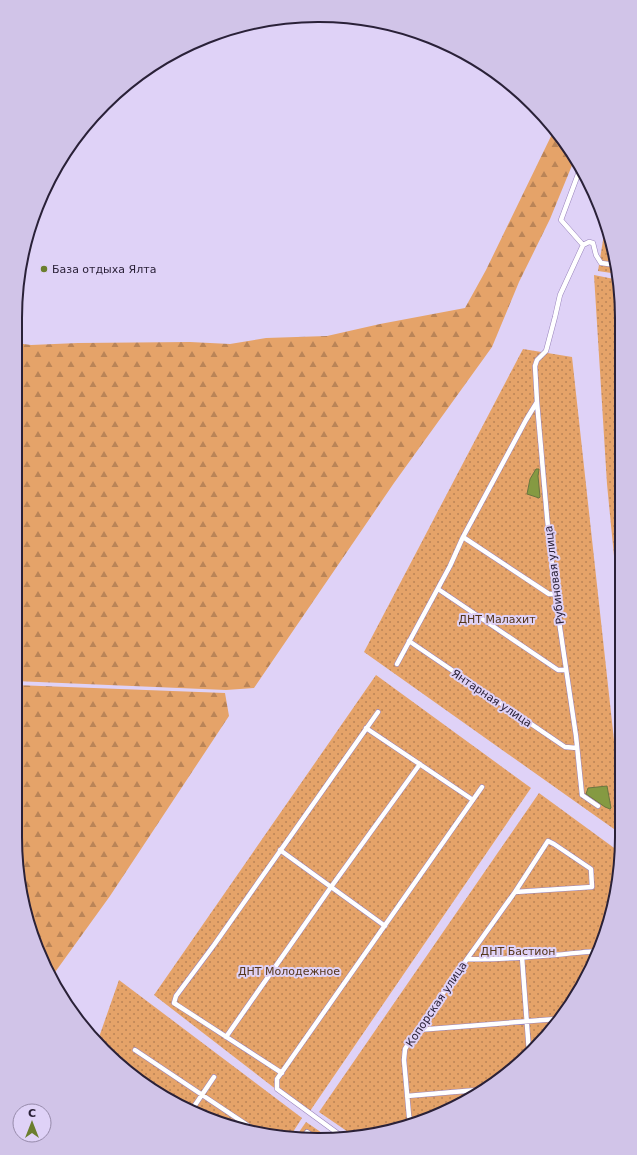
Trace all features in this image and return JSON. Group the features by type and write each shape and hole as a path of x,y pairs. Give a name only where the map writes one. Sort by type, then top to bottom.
{"street":[{"path":"578,175 561,220 583,245 589,242 593,243 596,255 601,263 609,264"},
{"name":"Рубиновая улица","path":"583,245 560,295 546,351 537,360 535,366 547,517 582,795 598,806"},
{"path":"397,664 438,589 463,537 537,402"},
{"path":"463,537 549,594 556,594"},
{"path":"438,589 558,670 566,670"},
{"name":"Янтарная улица","path":"409,641 564,747 577,748"},
{"path":"282,1073 174,1003 176,996 214,945 378,712"},
{"path":"366,728 473,800"},
{"path":"226,1037 331,887 420,764"},
{"path":"336,1132 277,1089 277,1079 482,787"},
{"name":"Копорская улица","path":"410,1118 404,1060 405,1049 515,892 548,841 591,869 592,887 515,892"},
{"path":"280,850 385,926"},
{"path":"467,959 522,957 591,951"},
{"path":"522,957 529,1045"},
{"path":"417,1030 552,1019"},
{"path":"135,1050 245,1124"},
{"path":"195,1105 214,1077"},
{"path":"407,1096 471,1091"}],"green space":[{"path":"552,135 572,165 550,219 519,282 492,347 394,483 254,688 226,690 22,681 22,344 31,345 190,342 230,344 266,338 327,336 380,324 465,308 486,270"},
{"path":"604,237 611,273 598,271"},
{"path":"594,275 612,279 614,299 615,566 607,484"},
{"name":"ДНТ Малахит","path":"523,349 572,357 615,749 615,830 364,652"},
{"name":"ДНТ Молодежное","path":"376,675 531,788 308,1114 154,995"},
{"path":"22,685 225,693 229,716 110,896 55,972 45,950 32,913 25,875 22,836"},
{"name":"ДНТ Бастион","path":"539,793 614,848 612,875 605,913 584,968 575,985 554,1017 514,1059 499,1072 467,1093 432,1110 395,1123 347,1131 319,1112"},
{"path":"119,980 302,1118 293,1131 242,1123 205,1110 170,1093 138,1072 99,1036"},
{"path":"306,1122 322,1133 318,1133 299,1132"}],"shaded area":[{"path":"536,469 539,469 539,498 527,494 530,479"},
{"path":"607,786 610,809 586,794 588,788"}],"place":[{"name":"База отдыха Ялта","path":"44,269"}]}
